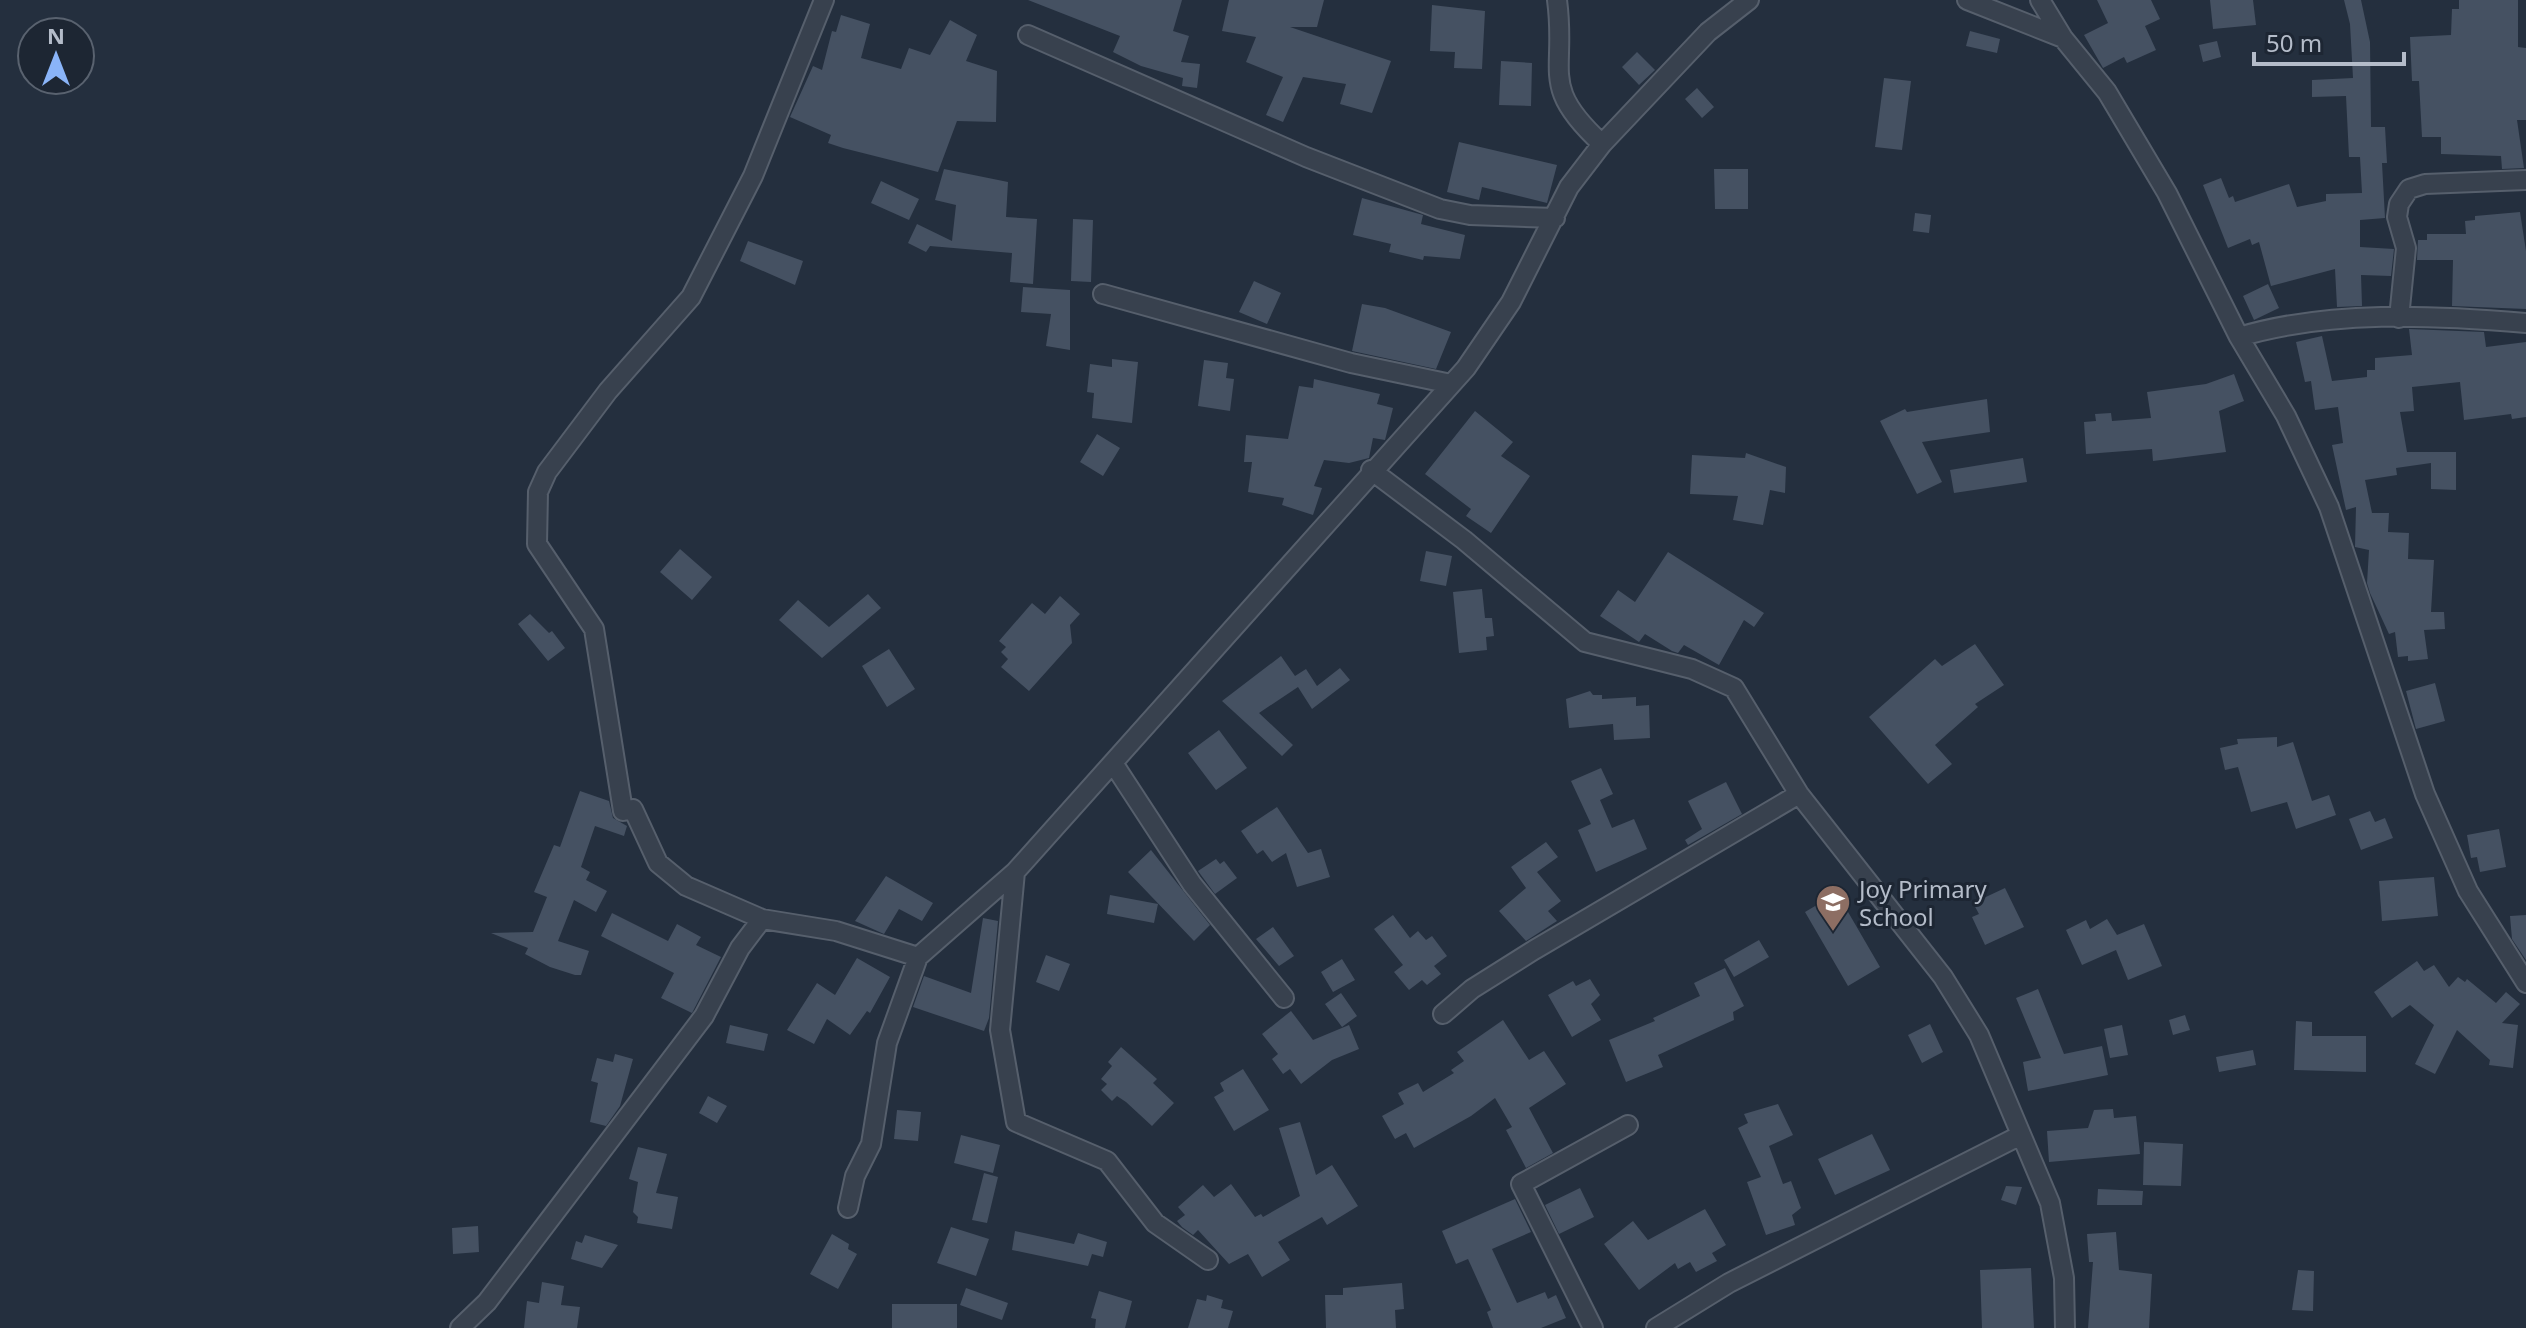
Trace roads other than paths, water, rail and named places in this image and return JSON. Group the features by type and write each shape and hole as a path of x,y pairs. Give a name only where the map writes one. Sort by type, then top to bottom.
{"street":[{"path":"824,0 753,176 691,297 608,391 547,472 538,492 535,510 537,544 594,629 623,811 633,809 658,863 686,886 762,919 836,931 918,957"},
{"path":"1557,0 1561,26 1559,87 1568,110 1602,144"},
{"path":"848,1208 855,1176 871,1144 887,1043 918,957 1015,872 1451,384 1511,302 1569,187 1602,144 1708,32 1749,0"},
{"path":"1967,0 2063,38"},
{"path":"2040,0 2063,38 2107,92 2159,180 2239,337 2286,416 2329,507 2425,794 2468,891 2526,983"},
{"path":"1028,35 1306,157 1440,209 1470,215 1555,218"},
{"path":"2399,318 2406,248 2397,217 2399,204 2409,189 2425,184 2526,180"},
{"path":"1103,294 1351,363 1451,384"},
{"path":"2239,337 2304,323 2399,318 2526,323"},
{"path":"1371,470 1464,540 1585,642 1692,669 1734,688 1799,794 1960,1001 1979,1035 2050,1203 2064,1278 2065,1328"},
{"path":"1113,763 1192,884 1284,998"},
{"path":"1443,1014 1472,989 1534,950 1799,794"},
{"path":"1015,872 1000,1030 1016,1122 1107,1161 1123,1177 1155,1223 1208,1260"},
{"path":"460,1328 504,1280 704,1016 740,948 762,919"},
{"path":"1593,1328 1521,1184 1628,1125"},
{"path":"1656,1328 1729,1283 2021,1135"}],"place":[{"name":"Joy Primary School","path":"1833,933"}]}
